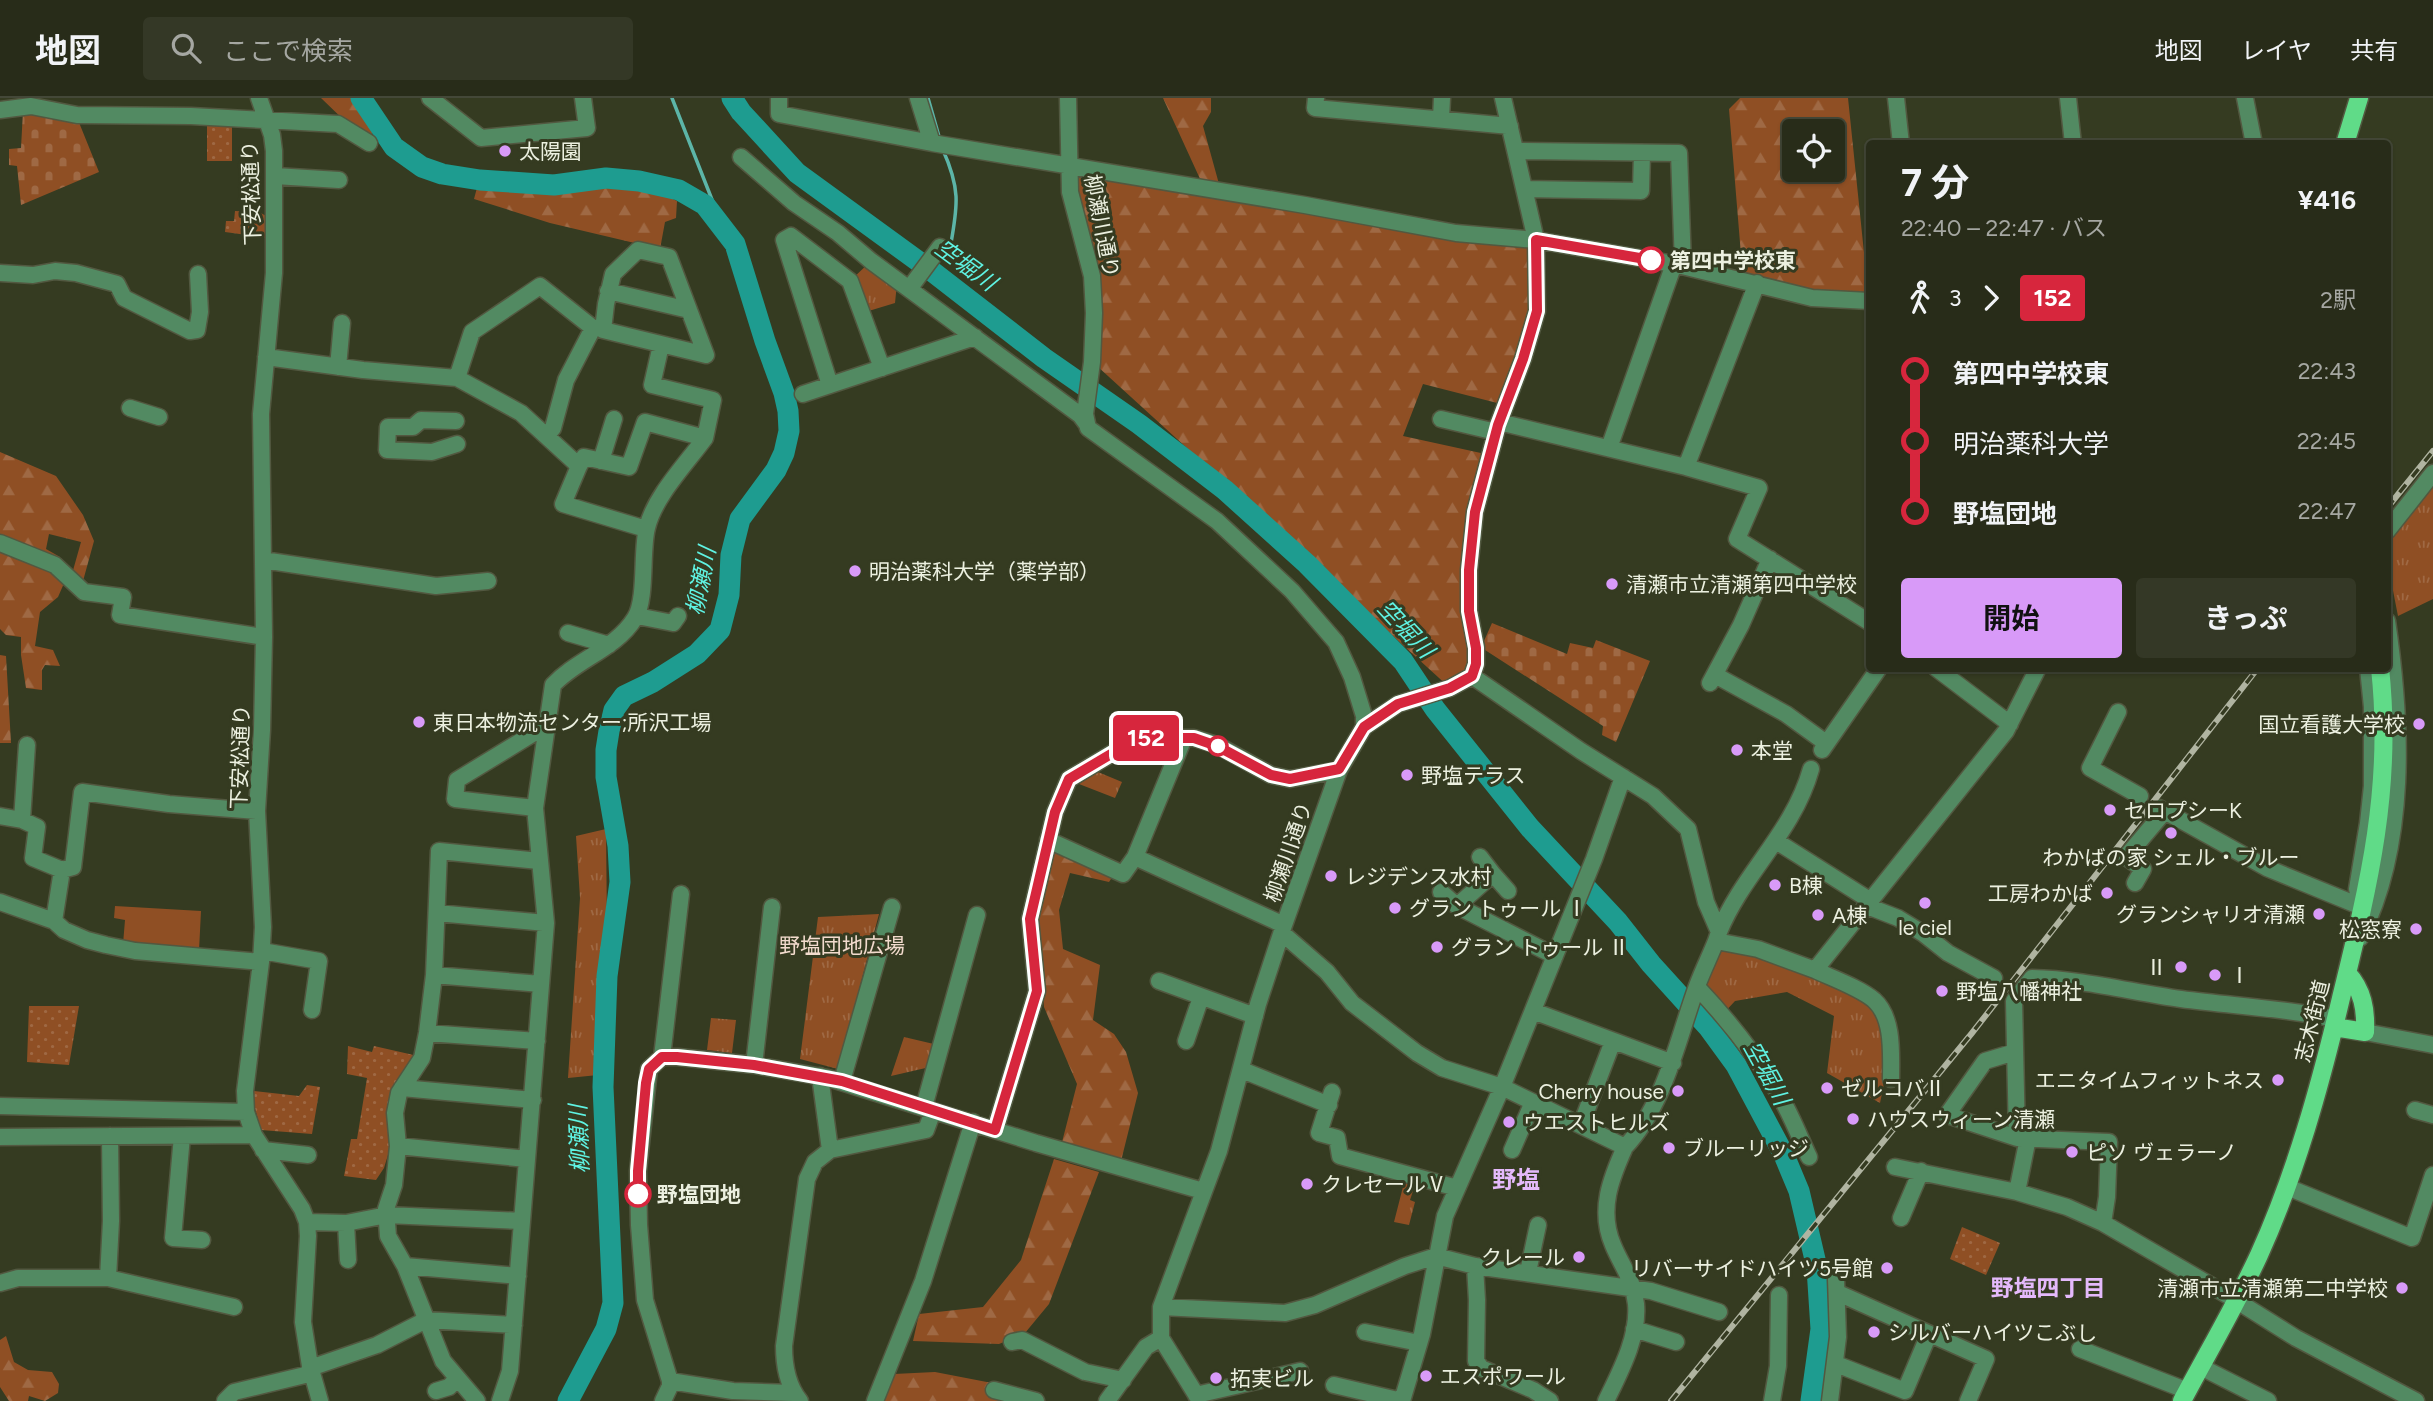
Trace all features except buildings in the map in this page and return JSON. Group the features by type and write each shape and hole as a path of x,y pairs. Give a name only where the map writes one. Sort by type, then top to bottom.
{"main road":[{"path":"2345,140 2359,98"},
{"name":"志木街道","path":"2185,1396 2236,1302 2287,1187 2311,1118 2352,953 2379,826 2384,709 2380,672"},
{"path":"2335,1023 2365,1032 2363,1003 2357,984 2347,973"}],"street":[{"name":"下安松通り","path":"259,98 274,151 274,273 261,414 264,637 257,811 263,899 262,957 245,1091 246,1112 254,1135 302,1209 307,1222 303,1322 310,1370 320,1401"},
{"path":"430,98 481,138 587,128 583,98"},
{"path":"779,98 779,114 938,144 1457,233 1536,240 1679,264 1812,298 1866,301"},
{"path":"918,98 938,144"},
{"name":"柳瀬川通り","path":"1068,98 1070,192 1092,276 1092,362 1086,418"},
{"path":"1316,98 1315,108 1510,126"},
{"path":"1441,119 1443,98"},
{"path":"1364,727 1398,704 1450,688 1472,676 1476,664 1469,611 1469,570 1475,512 1497,427 1523,359 1537,311 1536,240 1503,98"},
{"path":"1896,98 1901,140"},
{"path":"2068,98 2073,140"},
{"path":"2245,98 2253,140"},
{"path":"0,110 31,106 77,115 267,119 338,124 369,143"},
{"path":"1516,151 1679,153 1679,264 1609,448"},
{"path":"1525,189 1641,191 1642,153"},
{"path":"741,157 794,203 1086,418 1088,428 1217,521 1270,568 1336,642 1356,690 1364,716 1364,727"},
{"path":"275,176 339,180"},
{"path":"830,385 785,240 791,236 850,281 882,368"},
{"path":"910,288 940,247"},
{"path":"457,378 472,332 540,286 598,329 706,355 668,257 638,250 613,274 598,329 566,380 553,428 545,436"},
{"path":"0,273 33,275 55,271 105,280 117,284 124,298 190,331 197,330 200,312 198,274"},
{"path":"1686,467 1757,283"},
{"path":"608,291 689,310"},
{"path":"338,367 342,323"},
{"path":"803,394 975,337"},
{"path":"500,1401 510,1371 546,923 535,808 552,685 609,645 636,617 640,602 646,529 653,509 705,438 713,400 652,384 662,345"},
{"path":"266,357 457,378 520,413 579,466"},
{"path":"130,408 159,417"},
{"path":"601,461 614,419"},
{"path":"1441,419 1609,448 1759,488 1737,539 1866,620"},
{"path":"456,421 421,420 413,428 388,427 387,450 432,452 457,444"},
{"path":"646,529 563,504 584,457 629,467 645,422 705,438"},
{"path":"2391,526 2433,473"},
{"path":"0,543 55,565 84,592 123,597 120,615 264,637"},
{"path":"1770,559 1741,625 1713,679 1786,714 1824,746 1876,672"},
{"path":"262,560 436,586 488,581"},
{"path":"636,617 673,623 678,616"},
{"path":"568,633 609,645"},
{"path":"2352,953 2373,911 2390,843 2398,752 2391,659"},
{"path":"1941,672 2008,727"},
{"path":"1815,970 2008,727 2036,672"},
{"path":"2362,907 2357,889 2372,786 2372,710 2368,672"},
{"path":"1472,676 1654,796 1688,829 1717,936"},
{"path":"2118,712 2090,768 2140,796"},
{"path":"535,808 455,799 457,780 547,724"},
{"name":"柳瀬川通り","path":"1161,1338 1161,1307 1219,1151 1255,1016 1283,929 1339,769 1364,727"},
{"path":"995,1130 1037,991 1030,919 1055,812 1069,779 1138,738 1194,738 1217,746 1271,775 1290,779 1339,769"},
{"path":"1048,840 1123,874 1135,857 1184,738"},
{"path":"22,820 27,745"},
{"path":"1606,1401 1624,1362 1634,1329 1636,1307 1626,1267 1612,1244 1607,1222 1606,1194 1611,1176 1625,1147 1638,1133 1673,1063 1696,989 1727,912 1798,807 1811,769"},
{"path":"1333,1385 1402,1401 1432,1290 1445,1216 1533,1011 1593,862 1623,777"},
{"path":"0,816 22,820 37,827 33,858 62,870 73,867 82,792 257,811"},
{"path":"2135,883 2143,869 2126,858 2162,810 2267,868 2362,907"},
{"path":"1776,841 1869,904 1898,918 1948,953 1994,978"},
{"path":"477,1401 443,1361 405,1266 388,1236 386,1209 394,1185 398,1146 395,1113 399,1093 422,1058 428,1033 434,975 439,851 539,861"},
{"path":"1135,857 1283,929 1327,972 1359,1009 1417,1053 1442,1068 1502,1087 1625,1147"},
{"path":"1480,857 1508,891"},
{"path":"54,921 62,870"},
{"path":"1457,906 1493,874"},
{"path":"1441,892 1457,906 1555,956"},
{"path":"663,1401 670,1381 645,1300 638,1171 646,1083 649,1069 662,1057 681,894"},
{"path":"0,902 54,921 64,930 87,940 135,951 319,961 312,1010"},
{"path":"754,1065 772,907"},
{"path":"842,1081 892,907"},
{"path":"437,913 546,923"},
{"path":"670,1381 797,1397 786,1372 784,1346 807,1179 815,1162 830,1150 926,1130 977,915"},
{"path":"1717,936 1815,970 1873,999 1882,1012 1890,1040 1891,1079"},
{"path":"434,975 541,984"},
{"path":"2017,1192 2023,1138 2015,1052 2014,1001 2032,978 2068,979 2184,1000 2288,1009 2335,1023"},
{"path":"1158,981 1255,1016"},
{"path":"1696,989 1749,1047 1783,1101 1809,1157"},
{"path":"1186,1041 1201,997"},
{"path":"1533,1011 1673,1063"},
{"path":"2365,1032 2433,1045"},
{"path":"428,1033 537,1041"},
{"path":"1581,1125 1613,1041"},
{"path":"2015,1052 1985,1061 1947,1115 2023,1138 2109,1142 2103,1223"},
{"path":"662,1057 754,1065 842,1081 995,1130 1203,1191"},
{"path":"1242,1070 1331,1098 1319,1133 1337,1138 1340,1156 1457,1188"},
{"path":"820,1076 830,1150"},
{"path":"402,1088 533,1100"},
{"path":"1512,1150 1533,1102"},
{"path":"0,1106 246,1112"},
{"path":"2415,1110 2433,1115"},
{"path":"875,1401 923,1281 973,1122"},
{"path":"0,1137 254,1135"},
{"path":"108,1278 111,1221 110,1136"},
{"path":"182,1136 173,1238 202,1240"},
{"path":"398,1146 527,1159"},
{"path":"263,1150 308,1155"},
{"path":"1895,1167 2017,1192 2067,1207 2103,1223 2387,1394 2416,1401"},
{"path":"1901,1218 1922,1171"},
{"path":"2287,1187 2412,1238 2433,1174"},
{"path":"307,1222 346,1223 387,1215 522,1221"},
{"path":"346,1223 348,1260"},
{"path":"1528,1272 1538,1225"},
{"path":"1161,1307 1285,1313 1315,1306 1405,1266 1436,1256 1475,1266 1651,1291 1719,1312"},
{"path":"405,1266 518,1276"},
{"path":"1475,1266 1476,1361 1481,1368 1533,1390 1550,1401"},
{"path":"0,1283 18,1278 108,1278 234,1307"},
{"path":"1830,1401 1836,1364 1837,1286 1929,1334 1986,1359 1968,1401"},
{"path":"1772,1401 1778,1366 1779,1294"},
{"path":"225,1401 234,1392 305,1375 310,1370 377,1345 426,1320 514,1325"},
{"path":"1634,1329 1676,1342"},
{"path":"1365,1332 1419,1343"},
{"path":"1836,1364 1905,1391 1929,1334"},
{"path":"1108,1401 1146,1347 1161,1338 1198,1398 1300,1371"},
{"path":"1012,1342 1022,1340 1085,1372 1123,1380"},
{"path":"2080,1349 2185,1396"},
{"path":"2201,1367 2268,1401"},
{"path":"436,1391 449,1387 457,1379"},
{"path":"994,1390 1037,1401"}],"green space":[{"path":"321,98 355,98 375,131 368,137 348,124"},
{"path":"1163,98 1211,98 1211,112 1203,126 1219,184 1201,181"},
{"path":"1740,98 1848,98 1866,272 1866,300 1743,279 1729,109"},
{"path":"23,111 78,120 99,172 21,205 17,166 9,165 9,149 21,148"},
{"path":"207,120 232,122 232,161 207,161"},
{"path":"1069,165 1536,240 1537,311 1505,405 1423,384 1403,436 1490,455 1475,512 1476,664 1450,688 1097,366 1094,313"},
{"path":"603,182 647,187 677,201 676,218 665,222 660,249 550,223 474,199 478,184 552,190"},
{"path":"235,211 259,212 268,217 269,238 225,232 226,221 234,221"},
{"path":"871,261 897,283 895,303 862,313 850,281"},
{"path":"0,452 56,476 83,515 94,541 83,581 72,574 81,542 49,534 46,549 60,557 58,564 0,541"},
{"path":"2433,481 2433,599 2398,616 2391,580 2391,539"},
{"path":"0,546 55,568 65,581 58,597 40,612 35,646 53,650 60,666 45,665 42,670 42,690 26,688 21,637 6,635 0,629"},
{"path":"1492,623 1567,654 1570,643 1593,648 1596,640 1650,661 1616,742 1602,735 1603,726 1485,650 1484,641"},
{"path":"0,655 6,656 11,743 0,743"},
{"path":"1098,772 1122,782 1115,798 1079,784"},
{"path":"606,829 607,929 598,1075 568,1078 580,898 576,836"},
{"path":"1051,849 1113,876 1109,882 1070,873 1059,910 1063,949 1100,965 1093,1020 1114,1034 1126,1052 1138,1093 1121,1161 1061,1146 1077,1084 1044,1007 1036,921"},
{"path":"115,906 201,911 199,951 123,944 125,920 114,918"},
{"name":"野塩団地広場","path":"879,914 838,1069 800,1059 818,917"},
{"path":"1716,941 1805,964 1882,1012 1885,1079 1880,1103 1827,1073 1834,1016 1787,992 1735,1001 1722,1015 1697,987"},
{"path":"29,1006 79,1006 69,1065 27,1062"},
{"path":"711,1018 736,1020 732,1053 707,1050"},
{"path":"904,1037 938,1045 930,1067 891,1076"},
{"path":"348,1046 372,1052 374,1046 418,1056 384,1168 376,1180 344,1176 351,1139 357,1139 367,1078 347,1074"},
{"path":"307,1085 320,1087 312,1134 261,1130 254,1105 254,1091 299,1096"},
{"path":"1054,1159 1099,1172 1049,1304 1025,1333 999,1344 913,1341 919,1314 983,1307 1021,1260"},
{"path":"1405,1179 1416,1182 1410,1200 1415,1202 1409,1225 1394,1222"},
{"path":"1962,1227 2000,1243 1986,1275 1950,1259"},
{"path":"6,1336 14,1362 28,1370 52,1372 59,1384 58,1393 45,1401 29,1396 28,1401 9,1401 0,1387 0,1340"},
{"path":"935,1372 992,1383 1007,1401 883,1401 894,1374"}],"waterway":[{"name":"柳瀬川","path":"361,98 394,147 422,167 442,174 480,180 554,185 606,178 639,181 679,190 705,205 735,244 788,411 789,431 784,453 776,470 740,519 731,555 729,595 720,630 697,654 653,682 624,696 614,710 609,731 606,777 618,846 620,882 607,976 603,1087 613,1303 606,1329 568,1401"},
{"path":"672,98 722,225"},
{"name":"空堀川","path":"732,98 741,112 797,173 933,272 1044,358 1139,424 1225,490 1307,564 1403,661 1435,709 1530,828 1618,922 1651,964 1709,1028 1736,1065 1784,1155 1799,1191 1817,1268 1821,1329 1811,1401"},
{"path":"928,98 940,140"},
{"path":"943,150 956,196 951,243"}],"railway":[{"path":"2391,503 2433,451"},
{"path":"1671,1401 1972,1033 2255,672"}],"bus line":[{"name":"152","path":"638,1194 646,1083 649,1069 662,1057 802,1072 842,1081 995,1130 1035,1001 1037,991 1030,919 1055,812 1069,779 1138,738 1194,738 1217,746 1271,775 1290,779 1339,769 1364,727 1398,704 1450,688 1472,676 1476,664 1476,648 1469,611 1469,570 1475,512 1498,425 1523,359 1537,311 1536,240 1651,260"}],"place":[{"name":"太陽園","path":"505,151"},
{"name":"第四中学校東","path":"1651,260"},
{"name":"明治薬科大学（薬学部）","path":"855,571"},
{"name":"清瀬市立清瀬第四中学校","path":"1612,584"},
{"name":"東日本物流センター;所沢工場","path":"419,722"},
{"name":"国立看護大学校","path":"2419,724"},
{"name":"本堂","path":"1737,750"},
{"name":"野塩テラス","path":"1407,775"},
{"name":"セロプシーK","path":"2110,810"},
{"name":"わかばの家 シェル・ブルー","path":"2171,833"},
{"name":"レジデンス水村","path":"1331,876"},
{"name":"B棟","path":"1775,885"},
{"name":"工房わかば","path":"2107,893"},
{"name":"le ciel","path":"1925,903"},
{"name":"グラン トゥール Ⅰ","path":"1395,908"},
{"name":"グランシャリオ清瀬","path":"2319,914"},
{"name":"A棟","path":"1818,915"},
{"name":"松窓寮","path":"2416,929"},
{"name":"グラン トゥール Ⅱ","path":"1437,947"},
{"name":"Ⅱ","path":"2181,967"},
{"name":"Ⅰ","path":"2215,975"},
{"name":"野塩八幡神社","path":"1942,991"},
{"name":"エニタイムフィットネス","path":"2278,1080"},
{"name":"ゼルコバⅡ","path":"1827,1088"},
{"name":"Cherry house","path":"1678,1091"},
{"name":"ハウスウィーン清瀬","path":"1853,1119"},
{"name":"ウエストヒルズ","path":"1509,1122"},
{"name":"ブルーリッジ","path":"1669,1148"},
{"name":"ピソ ヴェラーノ","path":"2072,1152"},
{"name":"クレセールⅤ","path":"1307,1184"},
{"name":"野塩団地","path":"638,1194"},
{"name":"クレール","path":"1579,1257"},
{"name":"リバーサイドハイツ5号館","path":"1887,1268"},
{"name":"清瀬市立清瀬第二中学校","path":"2402,1288"},
{"name":"シルバーハイツこぶし","path":"1874,1332"},
{"name":"エスポワール","path":"1426,1376"},
{"name":"拓実ビル","path":"1216,1378"}],"district":[{"name":"野塩","path":"1516,1179"},
{"name":"野塩四丁目","path":"2048,1288"}]}
